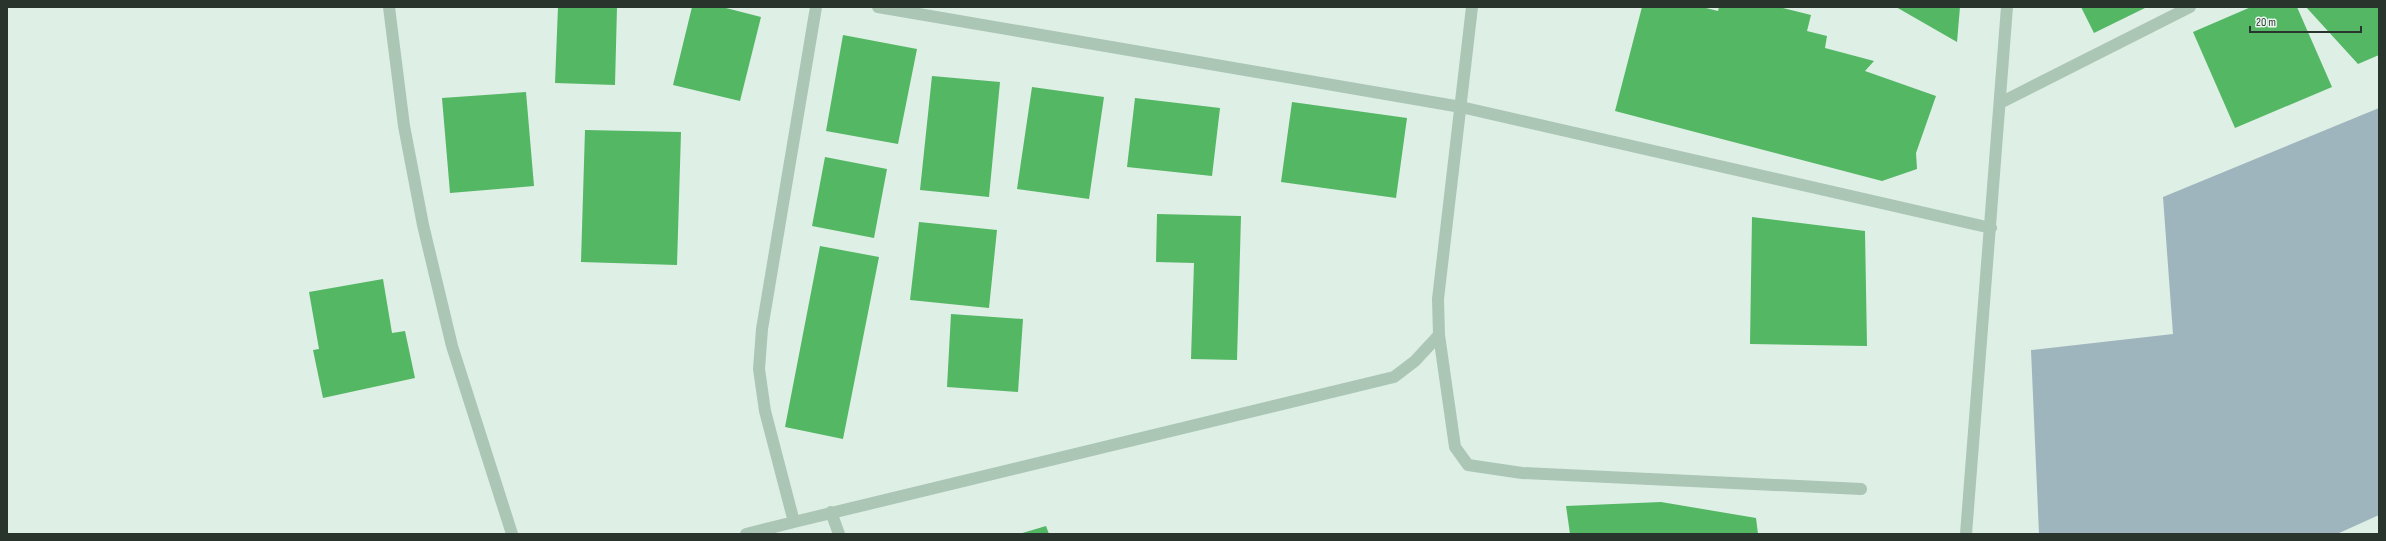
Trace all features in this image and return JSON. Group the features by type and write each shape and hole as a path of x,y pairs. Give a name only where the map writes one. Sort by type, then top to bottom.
{"street":[{"path":"389,7 404,126 423,225 452,346 512,534"},
{"path":"794,522 765,411 760,369 762,329 816,7"},
{"path":"878,7 1461,107 1991,228"},
{"path":"1472,7 1438,299 1440,335 1455,447 1468,465 1522,473 1860,489"},
{"path":"1966,534 2007,7"},
{"path":"2000,103 2190,7"},
{"path":"746,534 831,512 1394,377 1415,360 1440,335"},
{"path":"831,512 839,534"}],"shaded area":[{"path":"2379,108 2379,515 2337,534 2039,534 2031,350 2173,334 2163,197"}],"building":[{"path":"558,7 617,7 615,85 555,83"},
{"path":"692,7 722,7 761,17 740,101 673,85"},
{"path":"1642,7 1702,7 1718,11 1719,7 1779,7 1811,15 1807,31 1827,36 1825,48 1874,61 1865,71 1936,96 1916,153 1917,169 1882,181 1615,111"},
{"path":"1896,7 1960,7 1957,42"},
{"path":"2081,7 2147,7 2094,33"},
{"path":"2251,7 2297,7 2332,87 2235,128 2193,32"},
{"path":"2306,7 2379,7 2379,55 2358,64"},
{"path":"843,35 917,49 898,144 826,131"},
{"path":"932,76 1000,82 989,197 920,190"},
{"path":"1032,87 1104,97 1089,199 1017,189"},
{"path":"526,92 534,186 450,193 442,98"},
{"path":"1135,98 1220,108 1212,176 1127,167"},
{"path":"1292,102 1407,118 1396,198 1281,182"},
{"path":"585,130 681,132 677,265 581,262"},
{"path":"825,157 887,169 874,238 812,226"},
{"path":"1157,214 1241,216 1237,360 1191,359 1194,263 1156,262"},
{"path":"1752,217 1865,231 1867,346 1750,344"},
{"path":"919,222 997,230 989,308 910,300"},
{"path":"820,246 879,257 843,439 785,427"},
{"path":"383,279 392,333 405,331 415,378 323,398 313,350 319,349 309,292"},
{"path":"951,314 1023,319 1018,392 947,387"},
{"path":"1661,502 1756,518 1758,534 1570,534 1566,506"},
{"path":"1046,526 1049,534 1019,534"}]}
